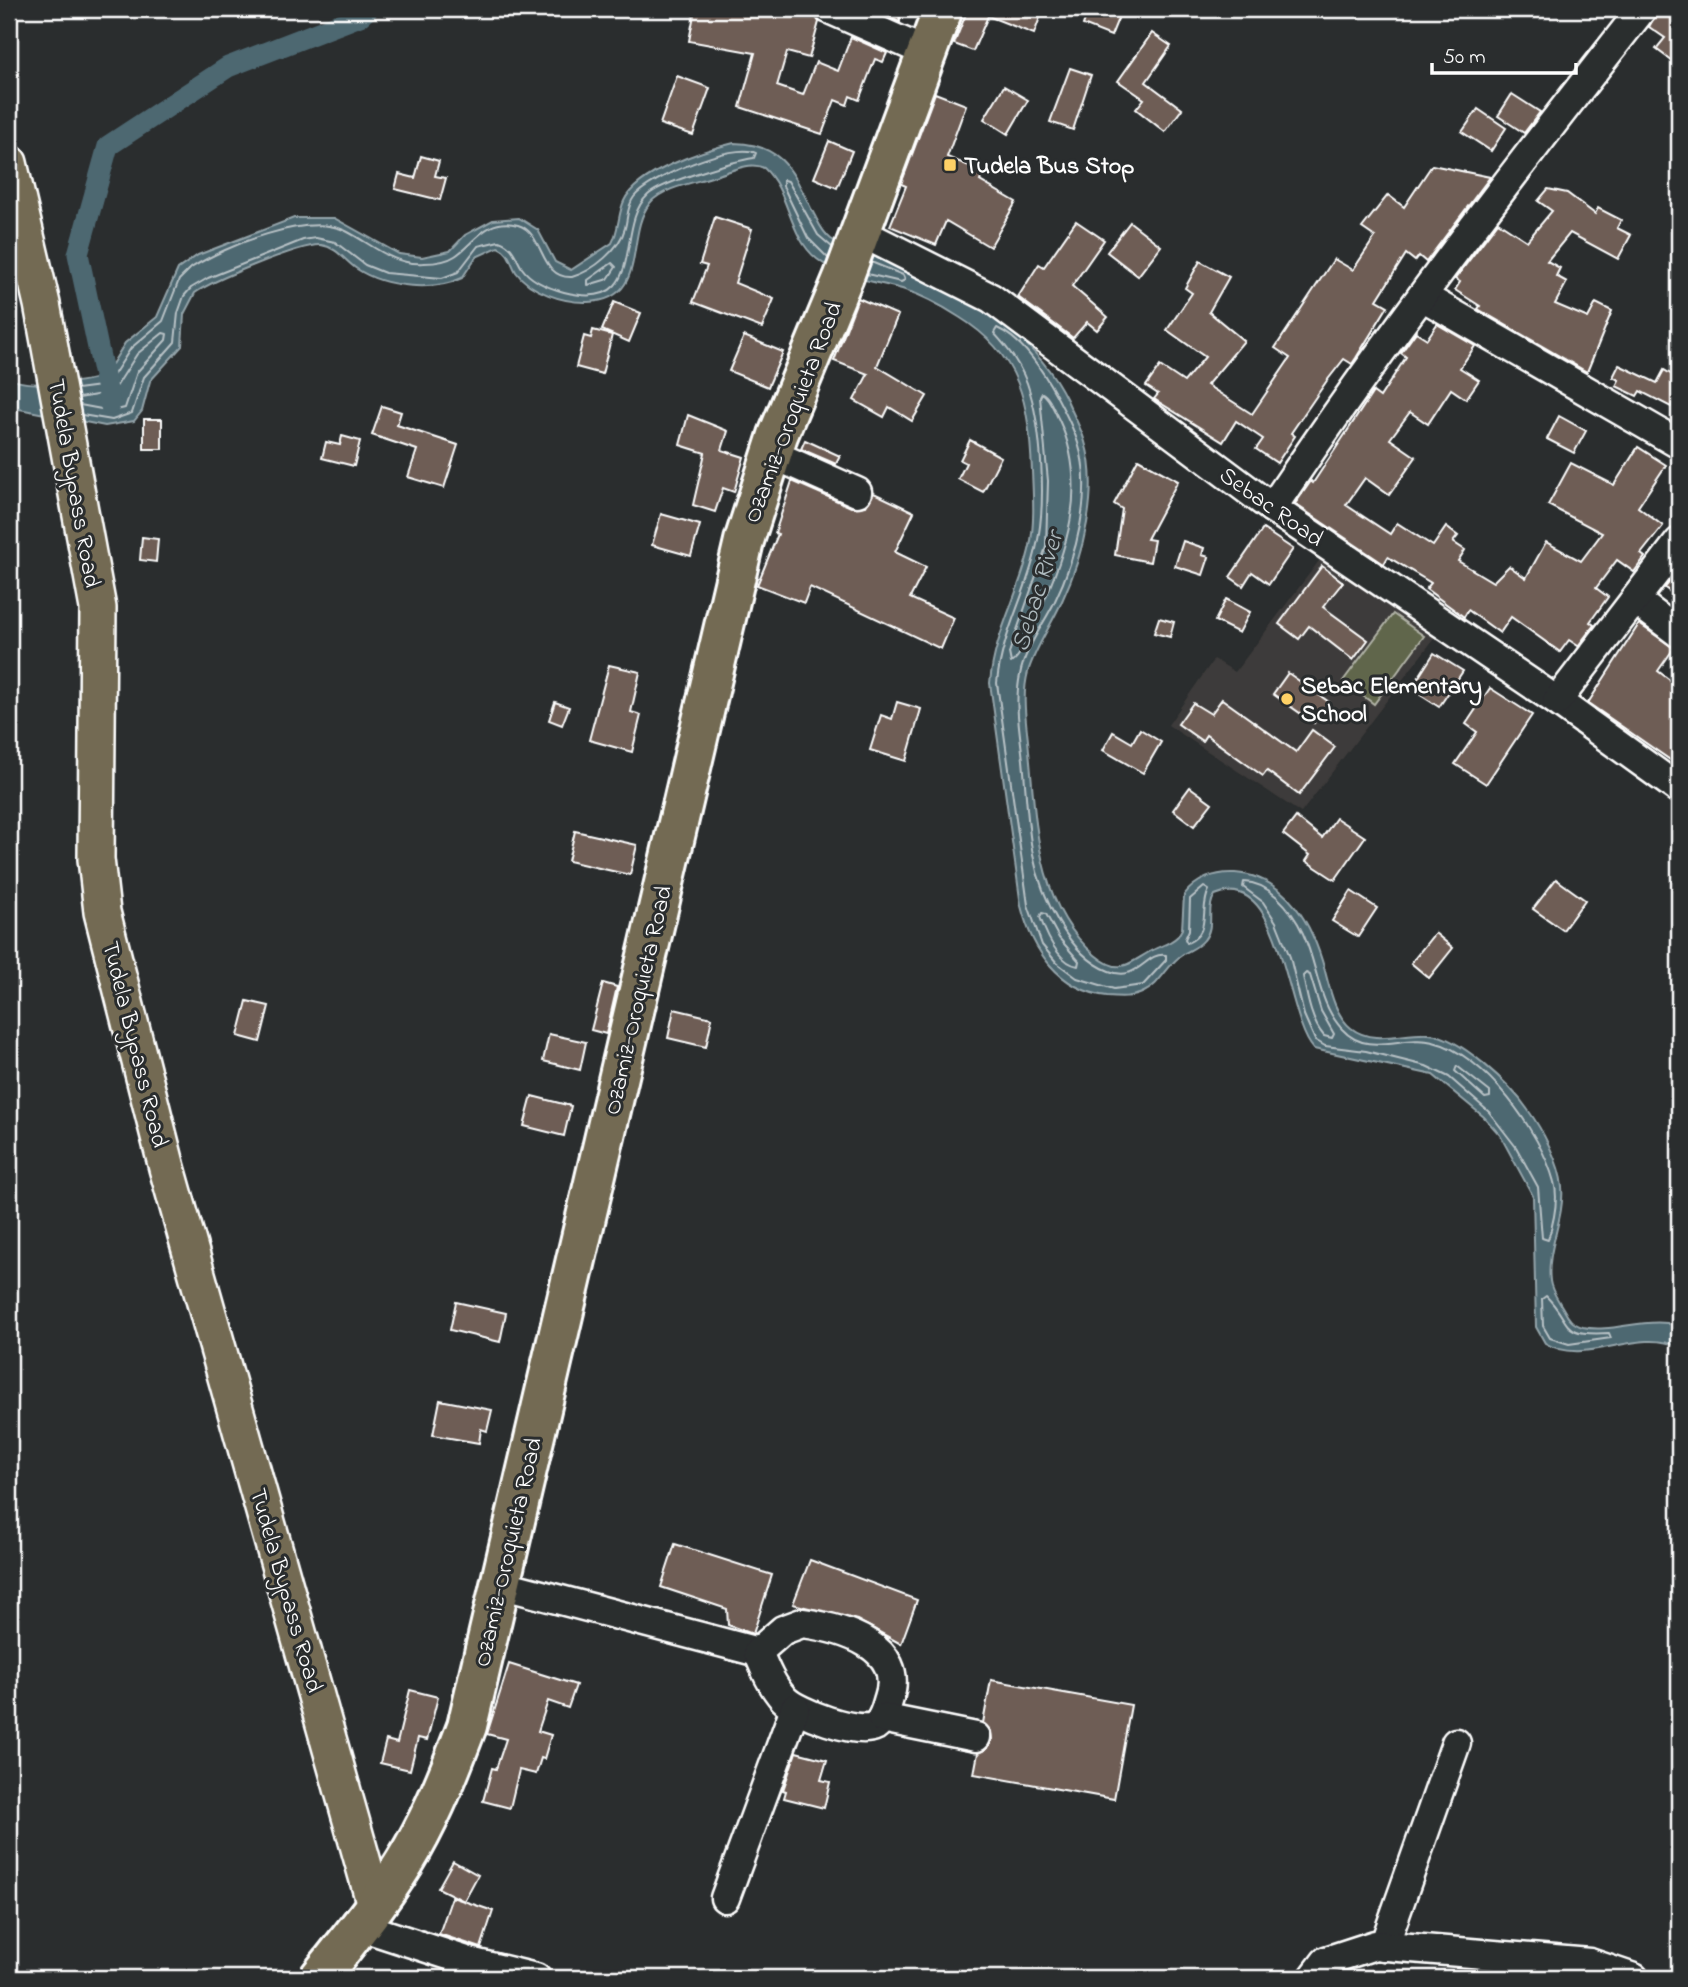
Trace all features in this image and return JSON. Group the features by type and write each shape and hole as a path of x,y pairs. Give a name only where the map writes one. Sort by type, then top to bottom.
{"highway":[{"name":"Ozamiz-Oroquieta Road","path":"319,1978 368,1915 412,1850 447,1779 467,1726 744,541 772,454 915,90 943,9"}],"main road":[{"name":"Tudela Bypass Road","path":"9,163 32,256 57,379 98,608 96,859 102,912 167,1168 368,1915"}],"street":[{"path":"829,9 926,52"},
{"path":"1272,509 1334,415 1422,296 1642,9"},
{"name":"Sebac Road","path":"853,250 991,298 1272,509 1557,701 1679,789"},
{"path":"1422,296 1679,444"},
{"path":"772,454 857,492"},
{"path":"1557,701 1679,542"},
{"path":"1635,600 1679,633"},
{"path":"500,1584 758,1652"},
{"path":"802,1623 822,1626 874,1647 891,1665 894,1676 882,1718 866,1728 850,1727 796,1708 770,1680 758,1652 783,1630 802,1623"},
{"path":"725,1898 796,1708"},
{"path":"882,1718 976,1737"},
{"path":"1384,1946 1456,1744"},
{"path":"368,1915 470,1962 536,1978"},
{"path":"1313,1978 1326,1961 1353,1950 1384,1946 1590,1963 1634,1978"}],"shaded area":[{"name":"Sebac Elementary School","path":"1322,557 1436,636 1301,813 1168,725 1214,659 1235,672"}],"green space":[{"path":"1393,614 1424,636 1374,704 1343,681"}],"water":[{"name":"Sebac River","path":"734,143 766,149 777,156 794,176 821,228 831,239 889,261 941,286 991,315 1014,333 1052,375 1079,426 1085,442 1091,481 1087,523 1070,583 1031,663 1025,701 1034,805 1042,860 1061,912 1076,935 1103,961 1110,965 1123,966 1178,936 1182,929 1184,895 1200,881 1213,875 1235,873 1270,884 1284,894 1305,921 1320,954 1331,994 1345,1023 1369,1036 1429,1034 1455,1043 1497,1075 1533,1118 1550,1147 1561,1178 1561,1210 1549,1269 1555,1296 1567,1316 1579,1326 1593,1328 1667,1323 1679,1328 1679,1347 1646,1341 1577,1351 1545,1343 1536,1327 1533,1196 1500,1135 1484,1117 1433,1075 1314,1049 1304,1033 1269,924 1255,903 1238,892 1215,895 1208,935 1198,946 1174,962 1154,985 1140,994 1116,997 1090,992 1075,986 1050,965 1032,938 1021,906 990,683 992,665 1026,563 1033,528 1031,446 1018,383 1009,364 996,348 980,332 952,313 917,294 847,275 817,259 800,238 779,189 764,168 741,167 672,189 656,197 642,216 628,278 620,290 607,298 579,302 539,291 522,279 507,254 498,247 476,257 462,278 437,285 409,286 368,275 332,248 311,246 257,264 195,293 184,314 182,346 150,381 142,411 134,421 105,426 9,407 9,378 29,383 57,384 106,374 125,343 157,317 178,269 198,255 294,218 334,218 399,254 422,257 450,251 465,235 493,220 519,218 538,230 555,262 571,270 612,243 624,201 631,190 642,181 689,157"}],"building":[{"path":"695,9 799,9 813,12 819,22 809,58 787,52 777,86 803,95 816,62 838,71 851,37 887,53 883,62 875,59 859,100 850,96 847,105 835,100 822,134 740,107 755,53 689,41"},
{"path":"878,9 900,9 900,22 877,12"},
{"path":"968,9 1043,9 1034,34 988,16 973,51 954,44"},
{"path":"1089,9 1122,9 1111,36 1083,25"},
{"path":"1658,9 1679,9 1679,66 1656,49 1665,38 1649,27"},
{"path":"1152,33 1171,46 1146,82 1182,109 1165,132 1136,109 1144,99 1118,81"},
{"path":"1070,68 1091,75 1073,130 1050,122"},
{"path":"677,76 710,88 693,135 660,124"},
{"path":"1004,86 1028,100 1008,134 984,119"},
{"path":"935,93 966,105 947,157 984,172 980,181 1016,202 990,247 946,221 936,245 890,226 906,186 901,184"},
{"path":"1512,94 1540,112 1524,133 1498,116"},
{"path":"1478,109 1506,128 1491,151 1462,132"},
{"path":"829,141 852,151 837,188 814,178"},
{"path":"421,156 439,161 435,176 446,178 440,200 395,189 399,174 415,178"},
{"path":"1432,165 1490,177 1426,262 1419,256 1415,261 1406,254 1377,300 1388,306 1356,358 1352,364 1344,359 1326,382 1291,433 1295,436 1277,463 1256,449 1263,439 1236,421 1223,442 1154,399 1158,394 1146,386 1160,366 1184,382 1205,357 1167,330 1192,293 1185,288 1200,261 1229,277 1209,312 1244,341 1207,385 1252,414 1290,358 1275,348 1334,259 1353,270 1375,237 1362,228 1388,195 1404,207"},
{"path":"1548,189 1567,193 1595,214 1598,208 1621,220 1617,228 1631,235 1618,259 1570,233 1547,261 1560,268 1556,276 1567,282 1555,304 1588,318 1596,303 1612,311 1587,372 1478,309 1480,306 1455,290 1460,282 1455,279 1498,222 1527,241 1552,211 1538,201"},
{"path":"715,217 752,229 735,283 774,299 762,328 693,302 707,266 700,264"},
{"path":"1076,221 1104,240 1072,286 1108,317 1097,330 1087,322 1073,338 1018,297 1039,264 1044,267"},
{"path":"1130,222 1161,246 1138,276 1107,252"},
{"path":"858,298 898,315 877,366 927,396 912,421 889,407 884,417 854,400 868,374 834,361"},
{"path":"614,302 641,313 629,342 602,330"},
{"path":"1437,324 1475,346 1460,368 1479,380 1466,399 1451,389 1428,424 1410,412 1390,439 1416,457 1389,495 1365,478 1346,505 1390,534 1397,523 1433,546 1446,527 1458,536 1453,542 1465,550 1458,561 1493,582 1509,566 1526,578 1546,542 1581,561 1602,533 1548,505 1571,463 1614,485 1638,447 1666,465 1638,507 1663,526 1641,554 1645,557 1634,572 1617,560 1596,588 1608,597 1590,622 1594,625 1578,646 1569,640 1560,652 1511,617 1500,633 1468,610 1464,617 1426,589 1431,583 1388,557 1384,564 1295,504 1311,481 1313,483 1373,392 1380,397 1406,357 1401,353 1416,332 1427,339"},
{"path":"593,330 612,335 602,374 576,367 584,336 591,338"},
{"path":"744,336 783,352 768,387 729,371"},
{"path":"1619,365 1657,383 1664,370 1679,379 1679,392 1671,407 1640,391 1637,396 1616,386 1619,380 1613,377"},
{"path":"382,406 401,412 397,425 458,445 444,488 408,477 417,450 372,435"},
{"path":"688,415 728,431 722,450 744,457 734,492 723,488 715,512 693,505 705,453 680,445"},
{"path":"1559,416 1586,431 1574,453 1547,439"},
{"path":"144,419 162,419 162,449 144,449"},
{"path":"342,436 360,441 354,466 322,458 326,442 340,445"},
{"path":"805,440 840,456 836,464 801,449"},
{"path":"970,440 1001,457 983,492 958,479 966,463 960,460"},
{"path":"1138,459 1178,481 1147,539 1154,540 1150,562 1115,555 1122,509 1114,504"},
{"path":"792,481 851,507 866,506 874,493 914,512 895,552 926,567 910,598 954,618 941,649 810,587 804,603 757,585 778,534 775,533"},
{"path":"661,514 700,525 691,556 652,545"},
{"path":"1263,529 1293,549 1269,584 1252,572 1243,586 1230,577"},
{"path":"142,537 158,539 156,562 140,560"},
{"path":"1183,541 1204,548 1202,555 1209,557 1203,575 1175,566"},
{"path":"1322,566 1343,582 1323,607 1368,640 1353,660 1309,626 1299,639 1279,624"},
{"path":"1679,569 1679,599 1665,588"},
{"path":"1226,599 1250,612 1239,633 1215,621"},
{"path":"1159,618 1174,622 1170,637 1154,633"},
{"path":"1639,624 1674,648 1658,671 1679,687 1679,766 1588,703"},
{"path":"1434,653 1463,671 1439,707 1411,689"},
{"path":"609,665 640,672 631,712 641,715 632,752 589,740"},
{"path":"1288,673 1329,702 1314,723 1273,694"},
{"path":"1490,688 1532,715 1486,784 1455,764 1477,732 1466,724"},
{"path":"1222,699 1296,752 1312,730 1335,747 1299,795 1267,771 1263,776 1206,735 1202,741 1178,724 1193,703 1211,714"},
{"path":"555,702 569,707 562,725 549,720"},
{"path":"897,702 921,709 906,761 870,750 881,715 892,719"},
{"path":"1140,729 1161,742 1143,773 1103,750 1113,732 1132,743"},
{"path":"1190,787 1212,803 1194,826 1173,810"},
{"path":"1296,817 1322,838 1336,818 1365,837 1335,880 1306,861 1310,855 1283,834"},
{"path":"575,831 637,845 630,875 568,861"},
{"path":"1556,879 1585,900 1563,930 1533,909"},
{"path":"1351,891 1377,908 1358,937 1332,921"},
{"path":"1435,933 1453,948 1429,978 1411,963"},
{"path":"603,983 617,987 606,1034 591,1030"},
{"path":"247,1001 269,1006 260,1042 238,1036"},
{"path":"674,1009 712,1018 706,1047 668,1038"},
{"path":"549,1034 586,1042 580,1070 543,1061"},
{"path":"532,1096 571,1106 564,1136 524,1126"},
{"path":"456,1302 506,1313 500,1342 450,1330"},
{"path":"440,1400 492,1410 487,1431 481,1429 479,1443 433,1435"},
{"path":"675,1544 772,1575 753,1634 728,1625 727,1609 661,1587"},
{"path":"810,1560 917,1600 901,1644 857,1620 793,1604"},
{"path":"509,1664 576,1685 568,1708 548,1701 538,1731 551,1735 544,1759 541,1758 536,1774 519,1770 510,1808 483,1801 492,1768 496,1769 506,1739 487,1734"},
{"path":"991,1680 1131,1705 1114,1799 974,1774 978,1753 988,1748 992,1740 991,1731 983,1723"},
{"path":"410,1690 438,1697 427,1740 418,1738 410,1770 380,1763 386,1740 397,1743"},
{"path":"796,1752 827,1760 821,1780 830,1782 824,1808 784,1798 786,1791 783,1790"},
{"path":"453,1861 478,1875 464,1901 438,1888"},
{"path":"452,1897 493,1911 481,1948 439,1934"}],"waterway":[{"path":"110,404 78,254 108,146 228,67 360,16 368,9"}],"place":[{"name":"Tudela Bus Stop","path":"950,165"},
{"name":"Sebac Elementary School","path":"1287,699"}]}
